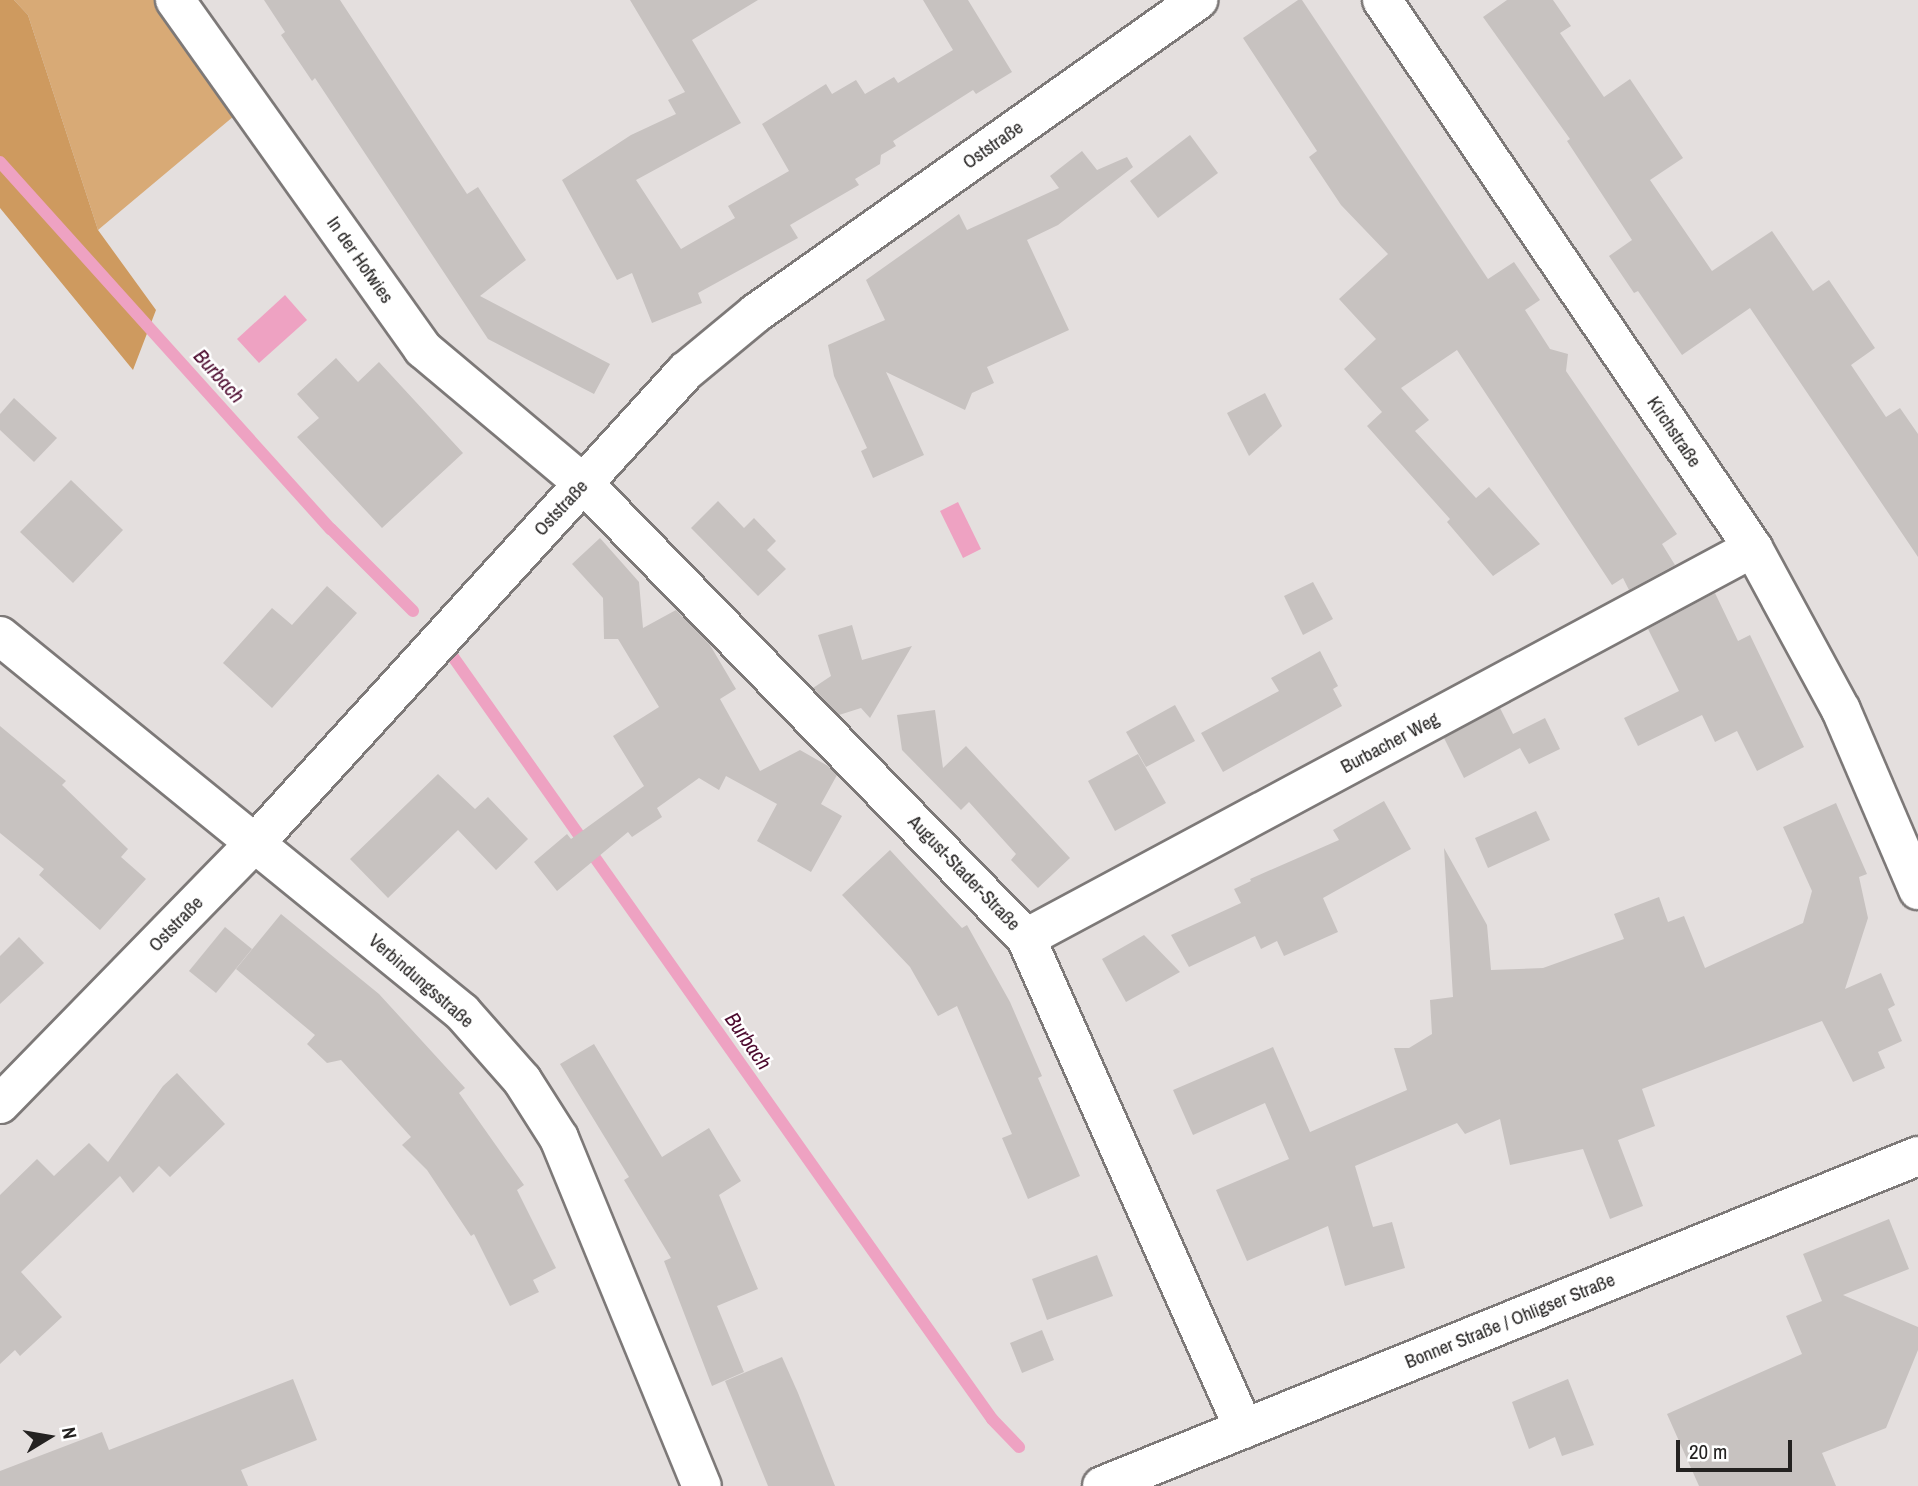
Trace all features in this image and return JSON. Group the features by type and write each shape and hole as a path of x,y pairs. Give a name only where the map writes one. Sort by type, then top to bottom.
{"street":[{"name":"In der Hofwies","path":"175,0 423,349 584,484"},
{"name":"Oststraße","path":"0,1104 256,842 686,371 756,313 1198,0"},
{"name":"Kirchstraße","path":"1382,0 1753,548 1841,710 1918,890"},
{"name":"August-Stader-Straße","path":"584,484 1027,938 1244,1429"},
{"name":"Burbacher Weg","path":"1027,938 1753,548"},
{"name":"Verbindungsstraße","path":"0,636 462,1012 522,1080 559,1138 702,1486"},
{"name":"Bonner Straße / Ohligser Straße","path":"1102,1486 1918,1156"}],"shaded area":[{"path":"0,0 14,0 28,15 98,230 156,310 133,370 0,208"},
{"path":"14,0 161,0 240,111 98,230 28,15"},
{"path":"285,295 307,320 259,363 237,339"},
{"path":"958,502 981,549 963,558 940,511"}],"building":[{"path":"264,0 340,0 467,194 478,187 526,260 480,296 610,364 594,394 488,339 315,78 312,81 281,35 285,32"},
{"path":"630,0 758,0 692,40 741,123 636,180 681,249 735,218 728,206 789,171 762,124 826,84 832,94 856,80 865,94 894,77 898,83 953,50 923,0 968,0 1012,72 976,94 973,90 893,141 896,146 881,155 880,164 855,179 859,185 790,225 798,238 698,293 702,303 652,323 632,273 617,280 562,180 631,135 676,114 668,100 685,92"},
{"path":"1298,0 1302,0 1488,279 1514,262 1540,300 1525,310 1550,349 1568,354 1566,371 1677,534 1662,544 1675,565 1629,590 1623,578 1612,585 1457,350 1401,388 1429,420 1415,431 1476,498 1489,487 1540,544 1493,576 1447,522 1450,519 1367,426 1382,412 1344,369 1376,339 1339,299 1388,254 1341,205 1309,157 1317,151 1243,38"},
{"path":"1507,0 1553,0 1571,26 1560,33 1604,97 1630,79 1683,158 1650,180 1712,271 1772,231 1813,291 1829,280 1875,348 1851,365 1886,417 1900,408 1918,434 1918,557 1750,308 1682,355 1638,291 1634,293 1609,256 1632,240 1567,141 1570,139 1483,17"},
{"path":"1190,135 1218,173 1158,218 1130,181"},
{"path":"1082,151 1097,170 1127,157 1133,167 1058,225 1027,240 1069,330 987,367 994,383 972,393 965,410 886,372 924,455 873,478 861,451 867,448 834,376 828,345 885,320 866,280 959,214 967,230 1059,188 1050,176"},
{"path":"336,358 358,382 379,362 463,453 382,528 297,437 319,418 297,394"},
{"path":"1265,393 1282,426 1249,456 1227,413"},
{"path":"14,398 57,438 34,462 0,430 0,414"},
{"path":"71,480 123,530 73,583 20,532"},
{"path":"718,501 744,528 754,518 776,541 767,550 786,569 758,596 691,528"},
{"path":"600,538 639,582 643,628 676,610 710,645 736,689 720,699 760,771 800,750 828,766 837,775 821,804 842,816 811,872 757,841 777,804 726,776 719,790 699,778 657,808 662,817 632,837 628,832 557,891 534,862 567,834 571,839 644,786 613,736 659,707 618,639 604,639 603,598 572,564"},
{"path":"1313,582 1333,619 1303,635 1284,596"},
{"path":"327,586 357,613 272,708 223,663 272,608 292,625"},
{"path":"1715,593 1738,641 1750,635 1804,747 1757,771 1737,731 1715,742 1702,715 1638,746 1624,718 1679,691 1648,629"},
{"path":"852,625 862,660 912,646 870,718 861,708 839,715 813,688 831,676 818,635"},
{"path":"1320,651 1338,686 1333,689 1342,706 1223,772 1201,733 1279,691 1271,678"},
{"path":"1175,705 1195,741 1146,767 1126,732"},
{"path":"1500,708 1513,734 1545,718 1560,749 1529,764 1520,748 1464,778 1444,738"},
{"path":"935,710 943,768 966,746 1070,858 1038,888 1011,860 1016,854 969,802 961,810 902,750 897,715"},
{"path":"0,726 66,781 62,785 128,849 121,857 146,879 100,930 39,875 44,869 0,833"},
{"path":"1138,754 1166,803 1115,831 1088,781"},
{"path":"438,774 475,809 488,797 528,839 496,870 458,830 388,898 350,859"},
{"path":"1384,801 1411,849 1323,898 1338,932 1284,956 1277,941 1261,949 1255,936 1189,967 1171,935 1241,903 1234,889 1251,881 1250,879 1339,840 1333,830"},
{"path":"1836,803 1867,874 1859,877 1868,918 1845,989 1881,973 1895,1005 1888,1009 1902,1041 1878,1052 1885,1068 1853,1082 1822,1021 1642,1089 1655,1126 1618,1140 1643,1206 1610,1219 1583,1149 1510,1165 1500,1119 1465,1134 1457,1123 1355,1166 1373,1227 1392,1222 1405,1268 1345,1286 1328,1226 1247,1261 1216,1190 1289,1159 1265,1103 1193,1135 1173,1090 1273,1047 1310,1132 1407,1090 1394,1048 1409,1048 1432,1034 1430,1000 1453,997 1444,848 1487,925 1491,970 1543,968 1624,939 1614,914 1659,897 1668,922 1684,916 1705,968 1803,923 1812,891 1783,827"},
{"path":"1536,811 1550,840 1488,868 1475,838"},
{"path":"890,850 962,928 967,925 1010,1002 1042,1076 1038,1078 1080,1176 1028,1199 1002,1138 1012,1134 957,1006 938,1016 910,967 842,895"},
{"path":"281,914 379,994 465,1088 459,1093 524,1185 517,1190 556,1268 533,1280 539,1292 510,1306 474,1234 471,1236 427,1170 402,1145 411,1137 341,1060 327,1063 307,1044 315,1035 236,969"},
{"path":"225,927 252,949 216,993 189,971"},
{"path":"1144,935 1180,972 1126,1002 1102,959"},
{"path":"19,937 44,963 0,1004 0,956"},
{"path":"594,1044 662,1157 709,1128 741,1181 719,1195 758,1289 717,1306 744,1372 712,1386 664,1261 671,1258 624,1180 629,1177 560,1064"},
{"path":"177,1073 225,1124 170,1177 159,1166 133,1193 120,1176 21,1272 62,1317 20,1356 15,1350 0,1364 0,1195 37,1159 54,1176 89,1143 108,1162 163,1086"},
{"path":"1889,1219 1909,1269 1843,1295 1918,1327 1918,1350 1886,1428 1822,1453 1836,1486 1699,1486 1667,1414 1802,1354 1786,1316 1822,1301 1803,1254"},
{"path":"1097,1255 1113,1296 1047,1320 1032,1279"},
{"path":"1042,1330 1054,1360 1022,1373 1010,1343"},
{"path":"782,1357 835,1486 768,1486 725,1381"},
{"path":"293,1379 317,1440 241,1470 248,1486 0,1486 0,1471 102,1432 109,1450"},
{"path":"1568,1379 1594,1445 1562,1456 1555,1437 1529,1449 1512,1402"}],"waterway":[{"name":"Burbach","path":"0,162 331,529 413,611"},
{"name":"Burbach","path":"451,654 992,1419 1019,1447"}]}
